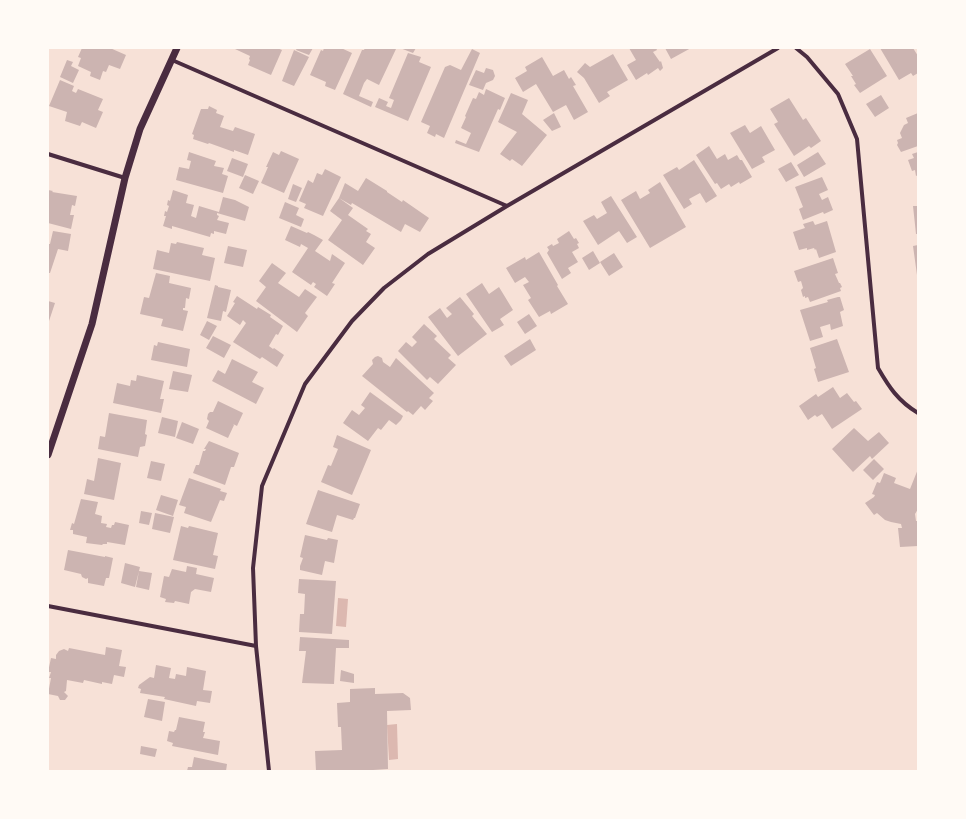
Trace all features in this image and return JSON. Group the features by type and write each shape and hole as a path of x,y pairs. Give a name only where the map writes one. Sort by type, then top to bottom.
{"street":[{"path":"48,455 92,324 126,178 140,129 177,48"},
{"path":"269,771 256,646 253,568 262,486 305,384 352,321 384,288 428,254 507,206 778,48"},
{"path":"796,48 807,57 838,94 856,139 878,368 891,390 906,406 918,413"},
{"path":"172,60 507,206"},
{"path":"48,154 126,178"},
{"path":"48,606 256,646"}],"shaded area":[{"path":"338,598 348,599 346,627 336,626"},
{"path":"397,724 398,759 389,760 387,725"}],"building":[{"path":"82,48 110,48 126,55 120,69 109,65 106,72 103,71 100,80 90,76 91,72 78,66 81,58 78,57"},
{"path":"277,48 282,50 271,75 248,65 250,56 235,49"},
{"path":"297,48 313,48 309,55 296,50"},
{"path":"324,48 341,48 352,53 335,90 325,86 326,82 310,75 321,50 323,51"},
{"path":"365,48 396,49 379,85 367,79 364,83 359,96 373,102 371,107 343,94 362,50"},
{"path":"400,48 416,48 413,53"},
{"path":"629,48 656,48 657,50 653,52 660,62 661,61 663,68 660,71 658,68 648,75 647,73 636,80 627,65 636,60"},
{"path":"665,48 691,48 671,59"},
{"path":"880,48 913,48 918,56 918,73 913,76 911,73 899,80"},
{"path":"472,49 480,53 444,138 436,134 435,137 427,133 430,126 421,122 445,67 450,65 461,70"},
{"path":"870,49 887,76 860,93 854,85 856,84 851,76 853,76 845,64"},
{"path":"294,50 309,57 294,86 282,81"},
{"path":"408,53 421,57 419,62 431,67 408,121 375,107 379,98 388,102 386,106 391,108 394,100 389,98"},
{"path":"613,54 628,80 607,92 610,96 599,103 584,78 577,72 585,63 590,67"},
{"path":"542,57 553,76 564,70 569,79 571,77 576,85 573,86 588,112 574,120 566,105 553,112 536,84 523,92 515,78 527,71 525,67"},
{"path":"67,60 73,62 71,66 79,70 73,83 60,77"},
{"path":"486,68 493,70 495,76 493,80 486,83 483,90 469,85 476,70 484,73"},
{"path":"60,80 74,86 72,91 76,93 78,89 103,99 98,110 103,112 96,128 82,122 80,126 65,121 67,112 49,106"},
{"path":"486,89 505,98 500,110 498,109 479,152 455,143 456,140 466,144 471,133 461,128 466,117 465,116 473,98 476,99 479,92 484,95"},
{"path":"511,93 528,100 522,114 547,135 522,166 512,159 510,161 500,154 517,132 498,122"},
{"path":"881,95 889,108 875,117 866,104"},
{"path":"789,98 803,120 806,118 821,141 811,148 809,146 794,156 774,124 778,122 770,109"},
{"path":"209,106 217,110 216,113 224,116 220,127 233,131 235,127 255,134 248,155 193,139 194,135 192,134 201,109 208,109"},
{"path":"554,113 561,127 552,131 543,120"},
{"path":"918,113 918,146 901,152 897,145 897,140 902,138 900,133 904,125 908,123 906,118"},
{"path":"745,125 750,133 761,126 775,150 762,157 765,162 752,169 730,133"},
{"path":"709,146 717,159 725,154 728,160 737,155 740,160 742,160 752,177 740,184 739,182 731,187 729,184 721,189 717,183 715,184 696,155"},
{"path":"281,151 299,159 284,193 261,183 273,152 279,155"},
{"path":"189,152 216,161 214,166 224,168 222,174 228,176 223,193 176,180 179,167 189,169 191,161 187,160"},
{"path":"818,152 826,164 804,177 797,165"},
{"path":"918,152 918,175 916,176 915,170 912,171 908,160 914,158 912,154"},
{"path":"232,158 248,164 243,177 227,171"},
{"path":"694,160 717,196 706,203 700,193 689,199 692,204 684,209 663,175 677,167 679,170"},
{"path":"791,162 799,175 786,182 778,169"},
{"path":"325,169 341,177 323,216 304,208 306,204 299,201 308,180 313,183 317,173 322,175"},
{"path":"245,175 259,181 253,194 239,188"},
{"path":"822,177 828,190 819,194 822,200 828,197 833,210 824,214 823,212 803,220 799,209 803,207 795,187"},
{"path":"366,178 402,202 403,200 429,218 420,232 405,224 401,232 352,203 351,205 339,198 345,183 358,191"},
{"path":"660,182 686,227 650,248 621,200 636,191 640,199 650,193 648,190"},
{"path":"293,184 302,188 296,202 288,199"},
{"path":"48,190 77,196 75,206 72,205 70,215 74,215 71,229 48,223"},
{"path":"173,190 188,195 186,203 194,205 191,216 196,218 199,206 219,212 223,197 235,200 249,207 245,221 217,213 219,216 217,220 229,223 226,234 214,231 214,234 211,233 210,237 172,226 172,229 163,226 166,216 164,216 165,211 167,212 169,206 167,205 168,200 170,201"},
{"path":"611,196 637,237 627,243 619,231 598,245 583,221 594,215 597,219 607,213 601,202"},
{"path":"339,198 353,208 348,215 368,229 366,231 371,234 366,242 375,248 363,265 328,240 342,220 330,211"},
{"path":"285,202 299,208 296,215 304,219 301,227 279,218"},
{"path":"913,206 918,206 918,234 916,234"},
{"path":"813,221 815,225 827,221 836,252 819,258 816,249 815,250 814,248 799,250 793,232 805,228 803,224"},
{"path":"291,226 307,233 308,232 323,240 315,251 330,261 332,254 345,263 332,283 335,284 327,296 314,287 316,284 313,282 311,285 292,272 308,248 301,244 300,247 285,240"},
{"path":"53,231 71,234 68,251 58,249 50,273 48,273 48,244 50,244"},
{"path":"569,231 574,239 576,238 579,243 577,244 579,248 572,252 578,262 568,268 571,273 562,279 547,253 549,250 547,247 552,244 553,246 559,243 557,239"},
{"path":"177,242 204,248 202,255 215,258 210,281 153,269 157,250 169,253 171,243 176,244"},
{"path":"918,245 918,275 917,275 913,246"},
{"path":"228,246 247,250 243,267 224,263"},
{"path":"593,251 600,263 589,270 582,258"},
{"path":"539,252 568,304 551,314 550,311 539,317 528,300 531,298 523,285 529,282 525,277 515,283 506,268 525,257 526,260"},
{"path":"614,253 623,267 609,276 600,262"},
{"path":"833,258 838,273 835,274 842,287 840,288 841,291 810,302 808,297 803,297 801,281 798,282 794,271"},
{"path":"272,263 286,273 278,283 299,297 305,289 317,297 305,313 308,316 297,332 256,301 266,287 259,281"},
{"path":"156,273 170,276 169,283 191,288 189,299 186,298 185,308 183,308 183,310 188,311 183,331 161,326 163,319 140,314 144,297 149,298"},
{"path":"482,283 489,294 499,287 513,310 500,319 504,325 492,332 466,294"},
{"path":"215,285 231,290 226,312 223,311 221,321 207,318"},
{"path":"237,296 257,309 258,307 271,315 270,317 283,326 269,346 284,355 277,367 262,357 260,359 233,342 246,323 243,320 240,325 227,316 235,303 233,302"},
{"path":"460,297 474,314 472,316 487,334 458,356 428,317 440,308 447,318 452,314 446,308"},
{"path":"840,297 844,310 840,312 843,326 831,330 830,324 820,327 823,337 810,341 800,310 828,302 827,300"},
{"path":"48,301 55,303 48,324"},
{"path":"529,314 537,326 525,334 517,322"},
{"path":"207,321 217,326 209,340 200,335"},
{"path":"424,324 437,336 434,339 451,355 448,358 456,365 438,384 430,377 427,380 398,351 406,342 412,347 417,342 412,337"},
{"path":"213,336 231,345 224,358 206,348"},
{"path":"530,339 536,350 511,366 504,356"},
{"path":"837,339 849,372 818,382 814,369 816,368 810,348"},
{"path":"158,342 190,349 187,367 151,360 154,345 157,346"},
{"path":"378,356 382,358 383,362 390,367 396,358 434,393 429,398 433,401 425,410 421,406 413,415 408,411 407,412 362,376 373,364 372,360"},
{"path":"232,359 258,372 252,382 264,388 256,404 212,381 218,370 225,374"},
{"path":"173,371 192,375 188,392 169,389"},
{"path":"137,375 164,381 160,399 164,399 161,413 113,403 117,383 130,386 131,380 136,381"},
{"path":"833,387 840,398 847,393 862,409 832,429 822,414 817,417 815,415 808,420 799,406 816,394 818,397"},
{"path":"370,392 403,416 396,425 389,420 381,430 378,428 368,441 343,423 352,410 359,415 365,408 361,405"},
{"path":"218,401 243,413 237,426 233,424 234,425 228,438 206,428 209,421 207,419 208,414 213,412"},
{"path":"109,413 147,420 145,446 140,447 138,457 98,449 100,436 105,437"},
{"path":"162,417 178,421 175,437 158,433"},
{"path":"182,422 199,429 193,444 176,438"},
{"path":"854,428 868,441 879,432 889,443 872,459 870,456 853,472 832,449"},
{"path":"337,435 371,450 352,495 321,482 328,465 331,466 338,449 333,447"},
{"path":"209,441 239,453 234,467 231,467 225,485 193,473 196,465 199,465 203,451 205,451 206,449 204,449"},
{"path":"98,458 121,463 114,500 84,494 87,479 94,481"},
{"path":"874,459 884,469 873,480 863,470"},
{"path":"151,461 165,464 161,481 147,478"},
{"path":"918,469 918,509 915,514 916,521 918,521 918,546 900,547 898,528 902,528 901,524 885,520 877,513 874,515 865,503 874,497 875,495 872,494 877,482 880,483 884,473 896,478 894,483 910,489"},
{"path":"189,478 221,489 220,491 227,493 224,501 220,500 211,522 184,513 186,507 179,505"},
{"path":"318,490 360,504 355,518 353,520 337,515 332,532 306,524"},
{"path":"161,495 178,500 173,516 156,510"},
{"path":"81,499 98,502 95,514 102,516 101,523 107,524 106,527 111,528 115,522 129,525 125,545 107,542 107,544 102,545 86,543 87,537 73,534 73,530 70,530 72,523 74,524"},
{"path":"141,511 152,513 149,525 139,523"},
{"path":"155,513 174,517 170,533 152,529"},
{"path":"181,526 188,528 189,526 218,533 213,555 218,556 215,569 173,560"},
{"path":"305,535 327,540 328,538 338,540 334,563 325,561 322,575 300,570 303,558 300,557"},
{"path":"68,550 113,558 109,578 106,578 104,586 88,583 88,578 86,579 82,577 81,574 64,570"},
{"path":"125,563 140,567 135,587 121,583"},
{"path":"187,566 197,568 196,574 214,578 211,592 195,589 191,592 189,604 175,601 174,603 165,602 166,599 160,597 164,576 169,577 172,569 186,572"},
{"path":"139,571 152,573 149,590 136,587"},
{"path":"299,579 336,581 332,634 299,632 300,614 304,614 305,594 298,593"},
{"path":"300,637 349,640 349,648 336,648 334,684 302,683 306,651 299,651"},
{"path":"106,647 122,650 119,666 126,667 124,677 114,675 112,684 102,682 102,684 84,680 83,683 67,680 66,691 64,692 68,696 65,700 60,700 58,696 48,694 51,672 48,672 51,658 56,659 56,655 59,651 64,649 68,651 69,648 105,655"},
{"path":"156,665 171,668 169,678 175,679 176,674 186,676 187,667 206,671 203,690 212,691 210,703 197,701 196,706 164,699 165,697 140,693 141,689 138,688 139,685 150,677 154,678"},
{"path":"341,670 354,674 354,683 340,681"},
{"path":"375,688 375,694 403,693 410,698 411,710 387,711 388,769 373,771 316,771 315,751 342,750 341,727 338,727 337,703 350,702 350,689"},
{"path":"148,699 165,702 162,721 144,717"},
{"path":"179,717 205,722 203,732 205,732 203,738 220,741 218,755 172,746 173,743 167,741 169,731 174,732 176,730"},
{"path":"141,746 157,749 155,757 140,754"},
{"path":"194,757 227,764 226,771 187,771 188,767 192,767"}]}
